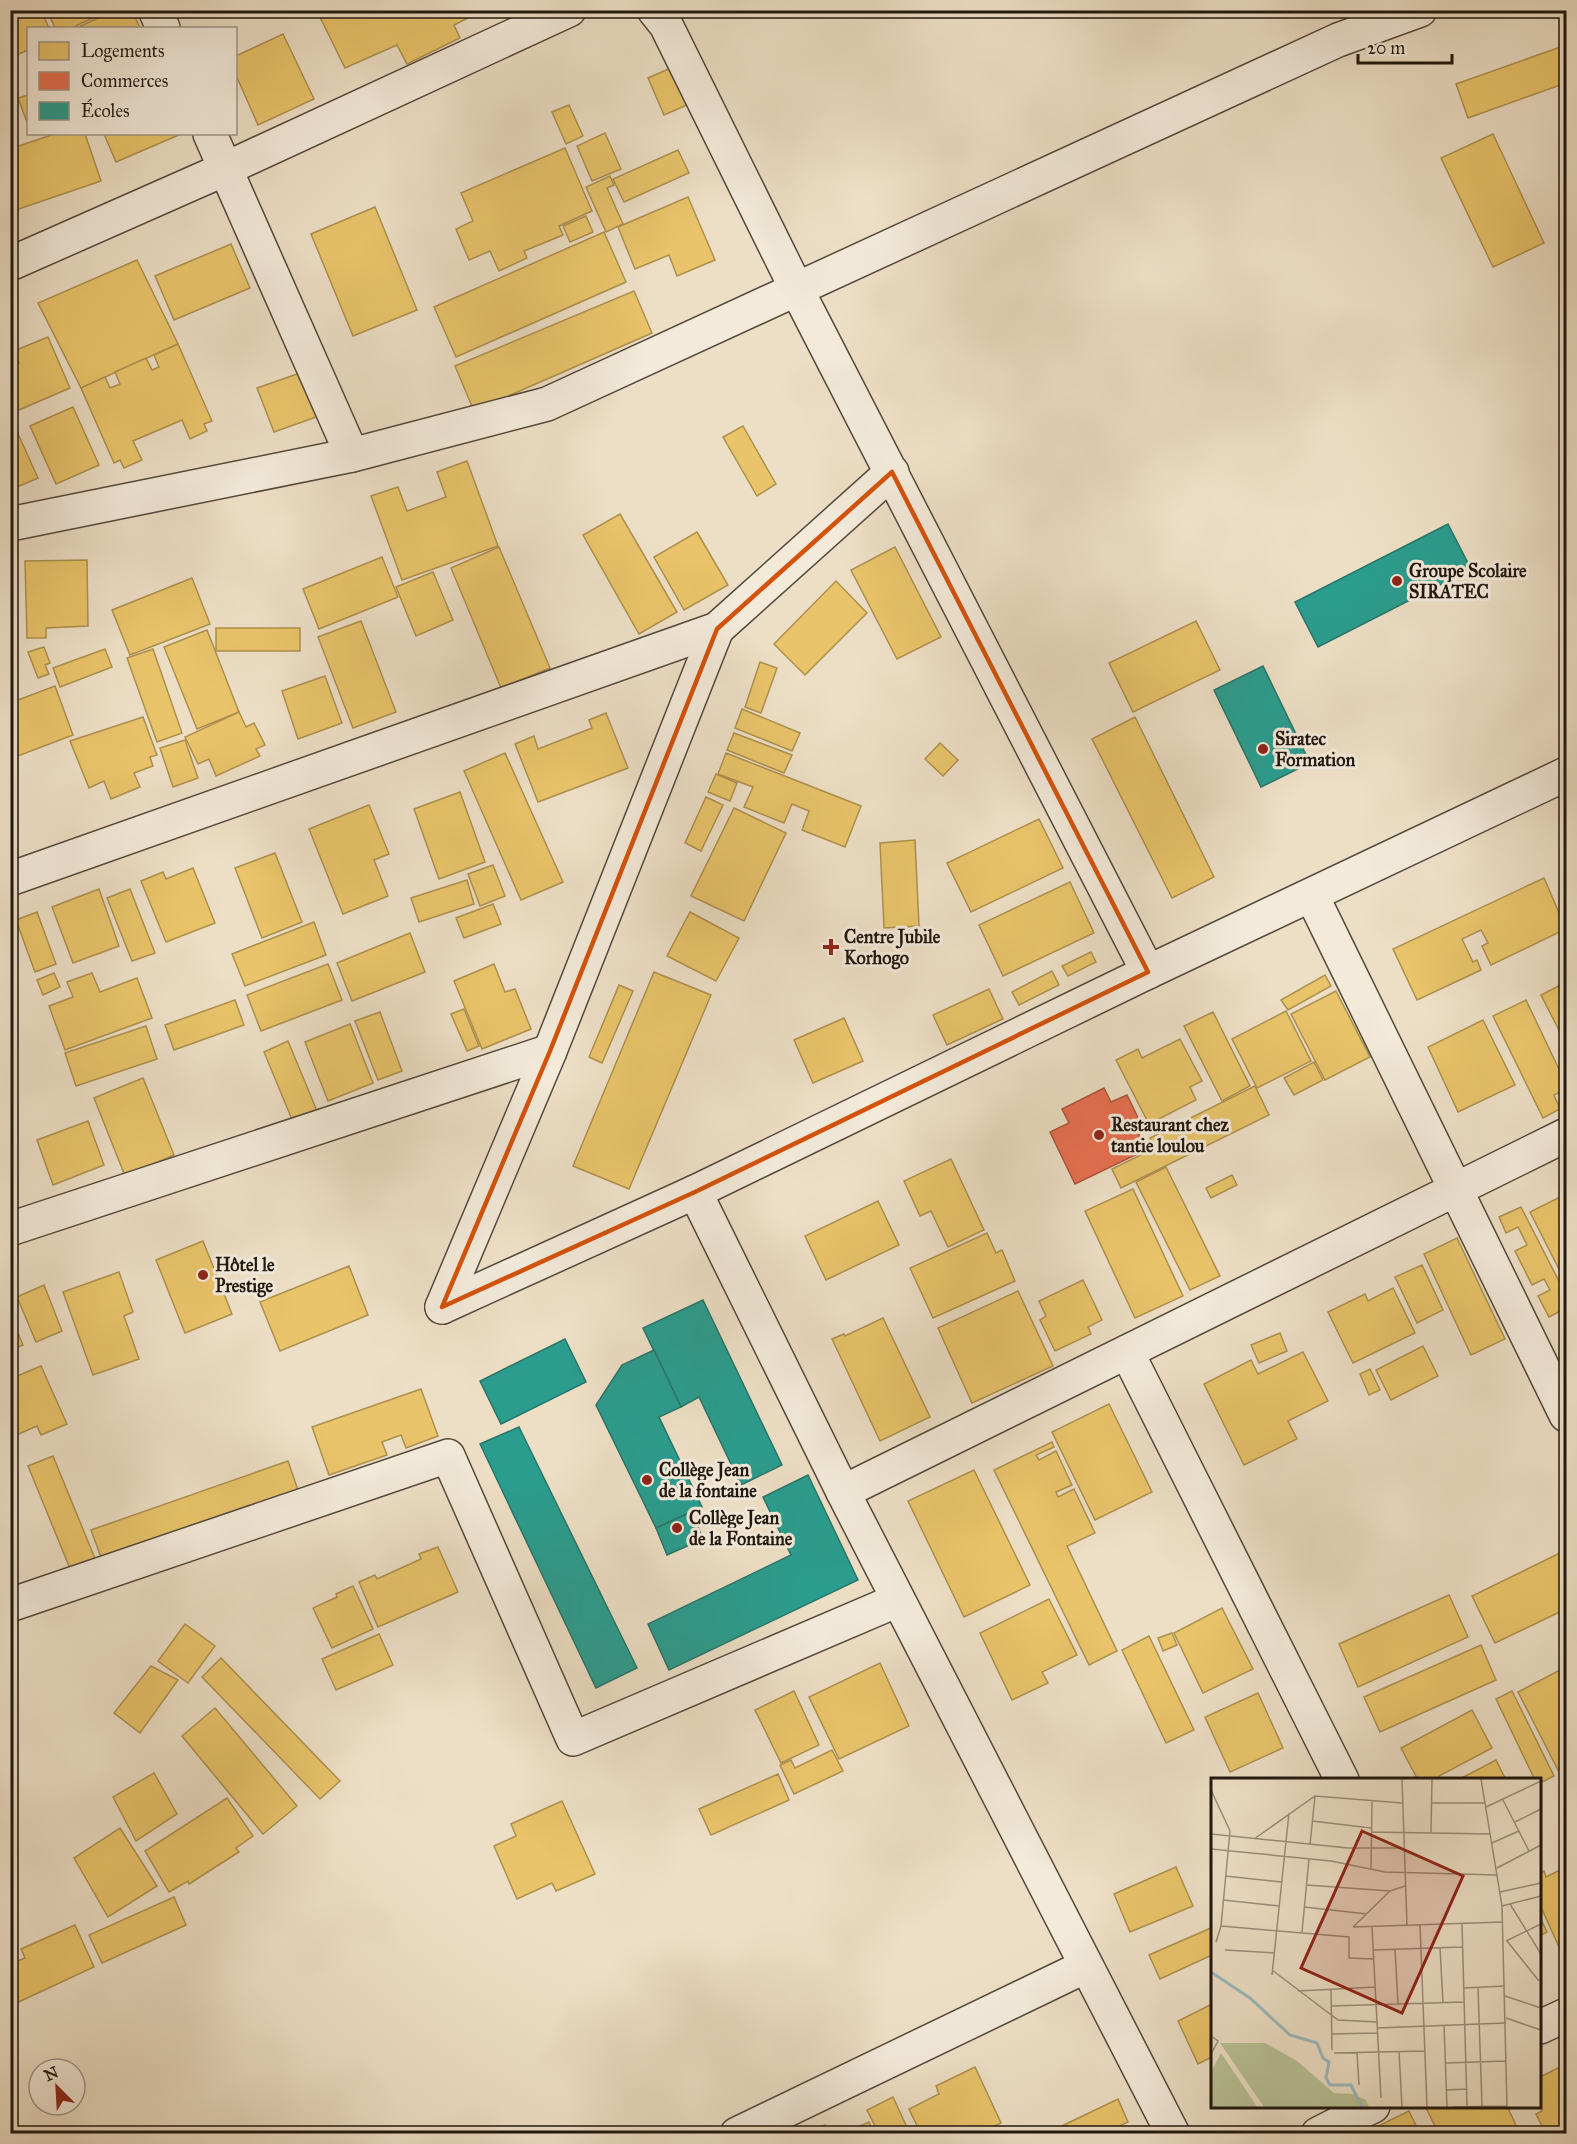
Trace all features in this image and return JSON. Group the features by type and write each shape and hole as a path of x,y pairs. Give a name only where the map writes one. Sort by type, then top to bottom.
{"street":[{"path":"155,10 163,27"},
{"path":"10,264 225,169 569,10"},
{"path":"654,10 666,25 796,288 1148,972"},
{"path":"10,524 352,455 547,404 1338,39 1420,10"},
{"path":"210,135 352,455"},
{"path":"10,879 717,629 892,472"},
{"path":"717,629 550,1051 442,1307 694,1192 1148,972 1566,774"},
{"path":"1312,896 1566,1415"},
{"path":"10,1229 550,1051"},
{"path":"843,1492 1566,1135"},
{"path":"694,1192 843,1492 1173,2133"},
{"path":"1127,1352 1341,1778"},
{"path":"10,1605 448,1456 573,1739 898,1600"},
{"path":"737,2133 1086,1966"},
{"path":"1541,2026 1566,2015"},
{"path":"1318,2133 1369,2108"}],"highlighted area":[{"path":"892,472 1148,972 695,1192 442,1307 550,1051 717,629"}],"building: Logements":[{"path":"10,10 41,10 49,27 27,27 27,50 10,58"},
{"path":"47,10 109,10 74,27 55,27"},
{"path":"114,10 132,10 140,27 79,27"},
{"path":"329,10 484,10 454,25 460,38 407,64 397,45 345,68 319,15"},
{"path":"283,34 314,99 258,125 237,77 237,56"},
{"path":"1566,45 1566,83 1468,118 1456,84"},
{"path":"673,67 689,104 664,115 648,78"},
{"path":"27,95 27,122 18,98"},
{"path":"569,105 583,136 566,144 552,112"},
{"path":"605,133 621,169 592,181 577,146"},
{"path":"1493,134 1544,243 1493,267 1441,158"},
{"path":"51,135 85,135 101,181 10,212 10,149"},
{"path":"104,135 179,135 116,162"},
{"path":"565,148 592,211 559,226 563,235 524,251 527,258 499,271 490,251 469,260 456,229 473,221 461,193"},
{"path":"678,150 689,173 624,202 613,179"},
{"path":"610,176 614,185 607,188 623,224 606,232 586,187"},
{"path":"688,197 715,260 677,276 669,255 635,269 618,227"},
{"path":"375,207 417,310 353,336 311,234"},
{"path":"586,216 593,232 570,242 563,226"},
{"path":"604,232 626,282 456,357 434,307"},
{"path":"231,244 250,288 174,320 155,276"},
{"path":"137,260 178,344 81,388 38,303"},
{"path":"634,291 652,333 474,411 455,366"},
{"path":"48,337 70,388 19,410 10,392 10,367 19,363 14,351"},
{"path":"178,344 212,421 204,424 207,431 190,439 182,420 133,441 142,460 124,468 120,460 114,463 81,388 105,377 110,388 120,384 115,372 146,358 152,370 159,367 154,355"},
{"path":"303,372 319,416 274,432 257,388"},
{"path":"73,407 99,465 56,484 30,426"},
{"path":"10,416 38,478 10,490"},
{"path":"743,426 776,484 757,496 723,437"},
{"path":"467,461 498,546 402,580 371,496 398,487 407,511 446,497 437,472"},
{"path":"620,514 677,612 639,634 583,535"},
{"path":"697,532 728,585 684,610 654,557"},
{"path":"499,547 550,668 501,688 451,568"},
{"path":"895,547 941,637 897,659 851,570"},
{"path":"382,557 398,597 319,629 303,589"},
{"path":"87,560 88,626 46,628 46,638 27,638 25,561"},
{"path":"433,572 453,620 416,636 396,587"},
{"path":"192,578 210,624 130,655 112,610"},
{"path":"836,581 867,613 805,675 774,644"},
{"path":"361,621 396,712 353,728 318,637"},
{"path":"1196,621 1220,670 1133,712 1109,663"},
{"path":"216,628 300,628 300,651 216,651"},
{"path":"207,630 239,712 197,729 164,647"},
{"path":"44,647 50,663 45,665 49,674 38,678 28,652"},
{"path":"105,649 112,667 60,687 53,668"},
{"path":"153,649 182,733 157,742 127,658"},
{"path":"760,662 777,668 761,713 745,707"},
{"path":"325,676 342,723 298,739 282,691"},
{"path":"55,686 73,735 10,759 10,703"},
{"path":"742,709 800,733 792,751 735,728"},
{"path":"239,712 246,727 254,723 265,745 256,749 260,756 216,776 209,759 198,764 185,737"},
{"path":"606,713 628,768 538,802 515,744 534,736 538,749 592,728 589,720"},
{"path":"143,717 157,755 150,757 153,766 134,773 140,787 111,799 104,781 89,788 70,741"},
{"path":"1135,717 1214,877 1172,898 1092,739"},
{"path":"734,733 792,755 784,773 727,750"},
{"path":"185,740 198,778 173,787 160,748"},
{"path":"940,743 958,760 943,776 925,759"},
{"path":"505,753 563,882 521,900 464,771"},
{"path":"726,753 861,806 845,847 802,830 809,811 792,804 784,823 744,807 753,787 718,774"},
{"path":"716,774 737,783 730,801 708,792"},
{"path":"460,792 485,862 439,879 414,809"},
{"path":"706,797 723,805 701,851 685,843"},
{"path":"369,805 389,854 374,860 388,896 343,914 309,829"},
{"path":"734,808 786,833 744,921 691,896"},
{"path":"1039,819 1063,868 971,912 947,863"},
{"path":"915,840 919,926 884,928 880,843"},
{"path":"275,853 302,922 262,938 235,868"},
{"path":"493,865 505,896 480,906 468,874"},
{"path":"193,868 215,923 166,942 141,881 163,872 166,879"},
{"path":"1544,878 1566,929 1491,965 1482,946 1488,943 1481,930 1462,939 1473,962 1477,960 1481,970 1417,1000 1393,949"},
{"path":"467,880 474,904 419,922 411,898"},
{"path":"1070,882 1094,933 1003,976 979,925"},
{"path":"99,889 119,946 73,963 52,907"},
{"path":"130,889 155,953 132,961 107,898"},
{"path":"493,904 501,924 464,938 456,918"},
{"path":"37,912 56,964 35,972 16,920"},
{"path":"690,912 739,938 716,981 667,956"},
{"path":"314,922 326,955 245,986 232,954"},
{"path":"410,933 425,972 352,1001 337,963"},
{"path":"1091,952 1096,962 1068,976 1062,966"},
{"path":"328,964 342,1000 261,1031 247,995"},
{"path":"494,964 505,992 515,989 531,1029 482,1049 454,981"},
{"path":"1052,971 1059,985 1019,1005 1012,992"},
{"path":"654,972 711,995 629,1189 573,1166"},
{"path":"54,973 60,987 43,995 37,980"},
{"path":"92,973 100,992 137,978 152,1018 65,1050 49,1006 73,997 67,982"},
{"path":"1325,975 1331,986 1288,1010 1281,1000"},
{"path":"1566,982 1566,1044 1541,995"},
{"path":"619,985 633,991 602,1063 589,1057"},
{"path":"989,989 1003,1019 947,1045 933,1015"},
{"path":"1336,991 1370,1057 1325,1080 1291,1014"},
{"path":"235,1000 244,1025 174,1050 165,1025"},
{"path":"1526,1000 1566,1084 1566,1089 1554,1095 1560,1109 1543,1118 1493,1016"},
{"path":"464,1009 479,1046 467,1051 451,1014"},
{"path":"1286,1011 1311,1061 1257,1088 1232,1039"},
{"path":"380,1012 402,1071 378,1080 355,1021"},
{"path":"1213,1012 1250,1086 1222,1101 1184,1026"},
{"path":"844,1018 863,1061 813,1083 794,1040"},
{"path":"1483,1020 1515,1085 1458,1112 1428,1047"},
{"path":"350,1024 373,1083 328,1101 305,1042"},
{"path":"146,1026 157,1059 76,1086 65,1053"},
{"path":"1180,1039 1202,1081 1190,1087 1196,1100 1149,1124 1116,1060 1138,1049 1142,1058"},
{"path":"288,1041 317,1111 293,1122 264,1052"},
{"path":"1314,1062 1323,1080 1294,1095 1284,1078"},
{"path":"143,1078 174,1155 125,1176 94,1098"},
{"path":"1255,1086 1269,1115 1121,1188 1112,1169 1155,1148 1150,1138"},
{"path":"88,1121 104,1165 53,1185 37,1140"},
{"path":"951,1159 984,1230 948,1247 931,1211 920,1216 904,1181"},
{"path":"1166,1167 1220,1276 1190,1290 1136,1182"},
{"path":"1232,1175 1237,1185 1211,1198 1206,1188"},
{"path":"1133,1189 1183,1296 1135,1318 1085,1211"},
{"path":"1566,1194 1566,1283 1530,1212"},
{"path":"878,1201 899,1245 826,1280 805,1236"},
{"path":"1521,1207 1566,1295 1566,1308 1549,1317 1538,1296 1550,1290 1544,1279 1532,1285 1515,1251 1527,1245 1518,1227 1506,1233 1499,1217"},
{"path":"987,1233 996,1253 1002,1250 1015,1281 933,1318 910,1268"},
{"path":"1457,1238 1505,1339 1471,1355 1424,1254"},
{"path":"203,1241 232,1314 185,1333 156,1260"},
{"path":"1422,1265 1443,1310 1417,1323 1395,1277"},
{"path":"349,1266 368,1315 280,1351 260,1302"},
{"path":"119,1272 133,1312 124,1316 139,1359 93,1375 63,1292"},
{"path":"1083,1280 1102,1320 1088,1327 1091,1334 1055,1351 1040,1320 1046,1316 1039,1301"},
{"path":"44,1285 62,1331 36,1342 17,1297"},
{"path":"1393,1288 1415,1333 1353,1363 1328,1312 1365,1294 1368,1301"},
{"path":"1018,1291 1053,1366 972,1403 938,1328"},
{"path":"10,1314 23,1345 10,1350"},
{"path":"883,1318 930,1417 880,1441 832,1339 844,1334 845,1336"},
{"path":"1280,1333 1287,1351 1259,1363 1251,1345"},
{"path":"1423,1346 1438,1376 1391,1400 1376,1370"},
{"path":"1303,1352 1328,1401 1288,1421 1297,1439 1244,1465 1204,1384 1251,1360 1258,1374"},
{"path":"41,1366 67,1424 41,1435 37,1426 14,1436 10,1427 10,1379"},
{"path":"1370,1369 1380,1390 1369,1395 1360,1374"},
{"path":"421,1389 438,1436 406,1448 401,1435 382,1442 387,1455 329,1475 312,1427"},
{"path":"1109,1404 1152,1492 1095,1520 1052,1432"},
{"path":"1052,1442 1054,1447 1036,1455 1039,1460 1056,1451 1072,1485 1056,1492 1058,1497 1074,1489 1095,1533 1067,1546 1117,1651 1089,1665 994,1470"},
{"path":"53,1456 96,1561 71,1571 28,1466"},
{"path":"288,1461 301,1499 105,1568 91,1530"},
{"path":"974,1470 1030,1585 964,1617 908,1501"},
{"path":"438,1547 458,1592 378,1627 359,1582 375,1575 377,1579 421,1559 419,1554"},
{"path":"1566,1550 1566,1609 1495,1643 1472,1596"},
{"path":"353,1586 373,1629 332,1648 313,1608 337,1597 336,1594"},
{"path":"1449,1595 1468,1637 1358,1687 1339,1644"},
{"path":"1049,1599 1077,1655 1042,1672 1048,1683 1012,1700 980,1633"},
{"path":"1222,1608 1253,1669 1203,1693 1174,1633"},
{"path":"185,1624 215,1646 188,1683 158,1661"},
{"path":"1172,1633 1177,1645 1163,1651 1158,1638"},
{"path":"379,1634 393,1665 336,1690 322,1659"},
{"path":"1149,1636 1194,1730 1166,1743 1122,1650"},
{"path":"1481,1645 1496,1680 1380,1732 1364,1697"},
{"path":"221,1658 340,1781 320,1799 202,1677"},
{"path":"880,1663 909,1726 839,1759 809,1697"},
{"path":"151,1666 178,1680 140,1733 114,1713"},
{"path":"1560,1670 1566,1683 1566,1765 1558,1770 1518,1692"},
{"path":"794,1691 819,1745 781,1763 755,1710"},
{"path":"1512,1691 1554,1776 1541,1782 1541,1778 1534,1778 1496,1699"},
{"path":"1258,1693 1283,1748 1230,1772 1205,1717"},
{"path":"215,1708 297,1806 263,1834 182,1736"},
{"path":"1472,1710 1492,1748 1439,1776 1440,1778 1417,1778 1401,1748"},
{"path":"832,1750 843,1771 794,1794 780,1765 791,1760 795,1768"},
{"path":"1496,1760 1505,1778 1462,1778"},
{"path":"154,1773 177,1814 136,1841 113,1797"},
{"path":"778,1774 789,1800 711,1835 699,1809"},
{"path":"227,1798 253,1836 236,1848 239,1852 189,1884 188,1881 169,1892 145,1851"},
{"path":"562,1801 595,1874 556,1891 552,1883 517,1899 494,1846 516,1836 511,1824"},
{"path":"120,1828 157,1886 108,1917 74,1858"},
{"path":"1176,1867 1193,1906 1130,1932 1114,1894"},
{"path":"1566,1867 1566,1957 1564,1958 1541,1907 1541,1872 1544,1871 1546,1877"},
{"path":"174,1897 186,1925 102,1963 89,1935"},
{"path":"1541,1919 1547,1932 1541,1935"},
{"path":"75,1925 94,1967 10,2006 10,1982 13,1981 10,1976 10,1964 25,1958 21,1949"},
{"path":"1211,1928 1211,1955 1160,1979 1149,1955"},
{"path":"1211,2004 1211,2058 1198,2064 1178,2021"},
{"path":"975,2067 1001,2123 979,2134 921,2134 909,2109 939,2094 936,2086"},
{"path":"1560,2067 1566,2079 1566,2134 1546,2134 1536,2114 1542,2111 1541,2076"},
{"path":"893,2097 910,2134 879,2134 867,2110"},
{"path":"1118,2099 1128,2122 1104,2134 1045,2134"},
{"path":"1426,2108 1508,2108 1520,2134 1439,2134"},
{"path":"1409,2111 1420,2134 1379,2134 1376,2127"},
{"path":"869,2122 874,2134 842,2134"},
{"path":"825,2125 828,2134 805,2134"},
{"path":"128,2126 132,2134 112,2134"}],"building: Commerces":[{"path":"1104,1088 1111,1102 1127,1095 1142,1126 1136,1128 1146,1150 1075,1184 1050,1132 1069,1123 1062,1109"}],"building: Écoles":[{"path":"1448,524 1471,569 1318,647 1295,602"},
{"path":"1263,666 1310,763 1261,787 1214,690"},
{"path":"703,1300 782,1465 741,1485 699,1397 681,1407 643,1328"},
{"path":"565,1339 586,1382 501,1424 480,1381"},
{"path":"654,1350 681,1407 659,1417 702,1507 656,1528 596,1405 622,1365"},
{"path":"519,1427 637,1668 596,1688 480,1444"},
{"path":"808,1475 858,1580 669,1670 648,1624 791,1555 763,1497"},
{"path":"691,1512 703,1539 667,1555 656,1528"}],"place":[{"name":"Groupe Scolaire SIRATEC","path":"1397,581"},
{"name":"Siratec Formation","path":"1263,749"},
{"name":"Centre Jubile Korhogo","path":"831,947"},
{"name":"Restaurant chez tantie loulou","path":"1099,1135"},
{"name":"Hôtel le Prestige","path":"203,1275"},
{"name":"Collège Jean de la fontaine","path":"647,1480"},
{"name":"Collège Jean de la Fontaine","path":"677,1528"}]}
